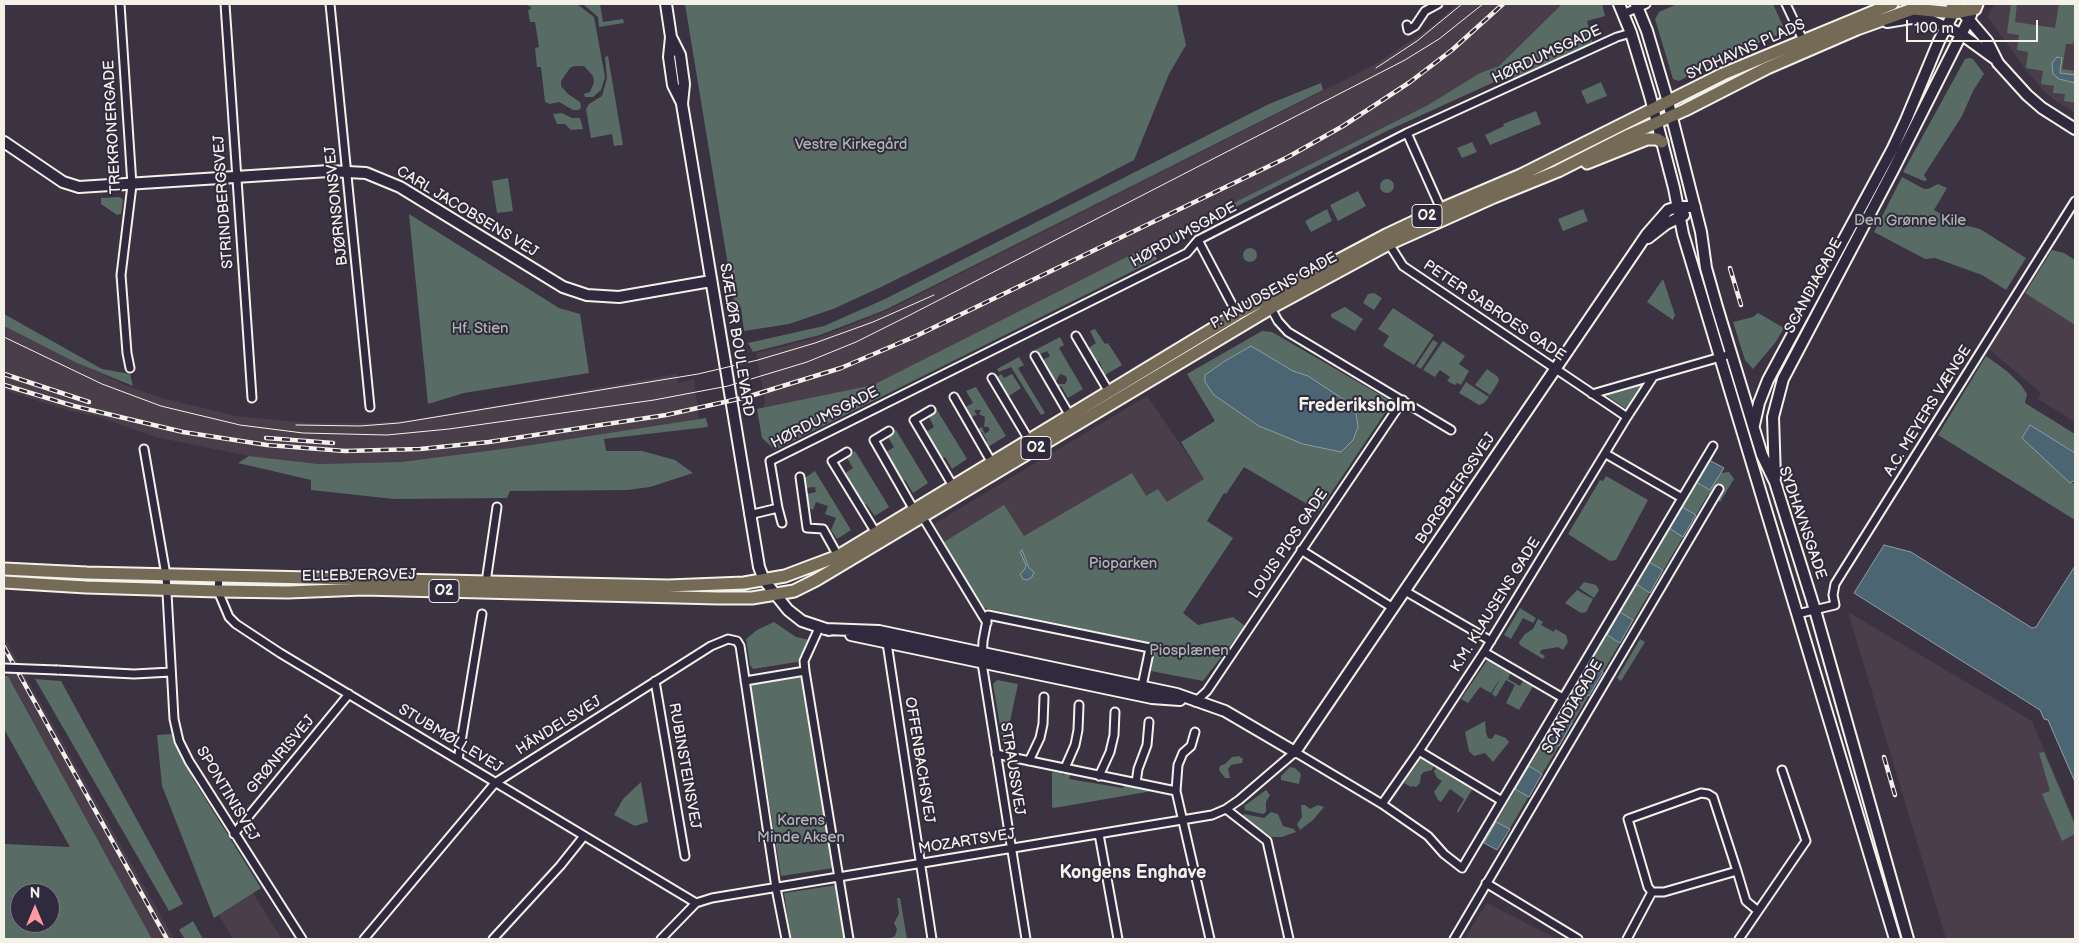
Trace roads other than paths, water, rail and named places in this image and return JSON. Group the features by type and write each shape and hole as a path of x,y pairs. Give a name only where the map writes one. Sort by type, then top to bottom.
{"main road":[{"name":"SYDHAVNS PLADS","path":"1668,102 1723,74 1892,4"},
{"name":"O2","path":"1857,28 1913,9 1959,10 1976,6"},
{"name":"SYDHAVNS PLADS","path":"1672,116 1775,64 1857,28"},
{"name":"O2","path":"1653,109 1668,102"},
{"name":"P. KNUDSENS GADE","path":"764,580 809,568 838,556 876,533 918,513 953,486 1237,314 1386,235 1521,174 1653,109"},
{"name":"O2","path":"1657,123 1672,116"},
{"name":"P. KNUDSENS GADE","path":"775,595 794,591 816,580 918,513 1271,308 1389,244 1558,170 1657,123"},
{"path":"1558,170 1589,163 1647,139 1657,139 1662,142"},
{"name":"ELLEBJERGVEJ","path":"4,569 166,575 668,586 764,580"},
{"name":"ELLEBJERGVEJ","path":"4,582 218,591 288,592 363,589 718,598 752,598 775,595"}],"street":[{"name":"TREKRONERGADE","path":"120,4 132,185 122,275 127,353 130,368"},
{"name":"STRINDBERGSVEJ","path":"224,4 252,398"},
{"name":"BJØRNSONSVEJ","path":"330,4 370,407"},
{"name":"SJÆLØR BOULEVARD","path":"666,4 671,37 668,57 673,85 682,104 757,558 764,580 797,619 822,628"},
{"path":"1406,26 1408,30 1415,26 1425,11 1438,4"},
{"path":"1786,4 1803,40"},
{"path":"1621,9 1639,5"},
{"name":"SYDHAVNSGADE","path":"1639,5 1672,116 1702,232 1706,268 1753,427 1764,460 1775,482 1815,610 1908,939"},
{"name":"SYDHAVNSGADE","path":"1621,9 1631,33 1657,123 1679,218 1894,939"},
{"path":"1959,10 1987,41 1996,60"},
{"name":"SCANDIAGADE","path":"1753,468 1753,427 1766,385 1893,148 1947,26 1959,10"},
{"name":"SCANDIAGADE","path":"1775,482 1773,417 1783,379 1893,170 1961,34 1959,10"},
{"path":"1857,28 1911,18 1930,20 1947,26 1996,60 2027,95 2042,108 2075,129"},
{"name":"HØRDUMSGADE","path":"782,523 770,461 1187,253 1198,240 1407,133 1617,37 1631,33"},
{"path":"1407,133 1441,209"},
{"name":"CARL JACOBSENS VEJ","path":"4,143 63,182 79,187 348,171 366,173 386,180 563,287 587,295 619,297 712,281"},
{"name":"A.C. MEYERS VÆNGE","path":"1797,614 1835,605 1833,595 1835,584 2075,201"},
{"path":"1677,206 1695,207"},
{"name":"BORGBJERGSVEJ","path":"1295,752 1642,242 1663,214 1677,206"},
{"name":"BORGBJERGSVEJ","path":"1642,242 1666,224 1695,207"},
{"path":"1198,240 1237,314"},
{"name":"PETER SABROES GADE","path":"1389,244 1403,266 1627,417"},
{"path":"1271,308 1278,321 1288,332 1451,430"},
{"path":"1076,336 1109,392"},
{"path":"1592,394 1731,354"},
{"path":"1035,356 1070,416"},
{"path":"1627,417 1653,377"},
{"path":"992,378 1029,440"},
{"path":"954,397 992,463"},
{"name":"LOUIS PIOS GADE","path":"1195,702 1207,691 1403,400"},
{"path":"931,410 914,420 953,486"},
{"name":"K.M. KLAUSENS GADE","path":"1382,804 1491,641 1627,417"},
{"path":"890,431 874,440 986,623"},
{"name":"SCANDIAGADE","path":"1382,804 1428,836 1444,854 1462,868 1713,446"},
{"name":"SPONTINISVEJ","path":"144,449 166,575 174,720 179,741 189,761 234,834 302,939"},
{"path":"847,452 832,461 876,533"},
{"path":"1606,454 1682,498"},
{"path":"800,477 807,528 823,529 838,556"},
{"name":"SCANDIAGADE","path":"1454,939 1719,490"},
{"path":"486,582 497,507"},
{"path":"749,515 778,508"},
{"path":"1301,550 1393,608"},
{"name":"STUBMØLLEVEJ","path":"219,576 218,591 229,617 236,624 495,783 696,903"},
{"path":"1405,591 1491,641"},
{"path":"458,760 482,614"},
{"path":"986,623 988,614 1150,648 1141,691"},
{"name":"STRAUSSVEJ","path":"986,623 982,658 1026,939"},
{"path":"822,628 887,643 982,658"},
{"path":"822,628 879,632 982,658 1141,691 1177,694 1195,702 1225,711 1382,804"},
{"path":"822,628 804,661 849,939"},
{"name":"HÄNDELSVEJ","path":"364,939 495,783 724,639 733,639 740,646 745,681"},
{"name":"OFFENBACHSVEJ","path":"887,643 932,939"},
{"name":"SCANDIAGADE","path":"1484,652 1563,698"},
{"path":"4,668 134,674 171,672"},
{"path":"786,939 776,888 745,681 805,671"},
{"name":"RUBINSTEINSVEJ","path":"655,682 685,856"},
{"name":"GRØNRISVEJ","path":"234,834 349,694"},
{"path":"1029,761 1040,738 1043,724 1044,697"},
{"path":"1065,768 1075,744 1078,730 1079,705"},
{"path":"1100,776 1110,752 1114,735 1115,712"},
{"path":"1136,783 1138,769 1147,745 1149,722"},
{"path":"1195,732 1191,746 1182,753 1178,765 1176,791 1210,939"},
{"path":"1419,751 1502,801"},
{"name":"MOZARTSVEJ","path":"696,903 712,898 1212,815 1226,809 1239,800 1295,752"},
{"path":"996,754 1176,791"},
{"path":"1739,939 1806,841 1782,770"},
{"path":"1652,892 1648,886 1628,819 1701,794 1708,794 1713,797 1746,901 1758,911"},
{"path":"1226,809 1268,841 1289,939"},
{"path":"1099,834 1118,939"},
{"path":"493,939 560,866 584,836"},
{"path":"1652,892 1664,892 1737,871"},
{"path":"1486,884 1578,939"},
{"path":"1627,939 1652,892"},
{"path":"661,939 696,903"}],"water":[{"path":"2057,57 2062,58 2060,73 2075,75 2075,83 2059,79 2053,74 2052,63"},
{"path":"1251,346 1293,371 1308,376 1349,403 1356,413 1358,427 1353,440 1341,452 1303,444 1259,426 1214,395 1205,382 1205,375"},
{"path":"2030,425 2075,453 2075,483 2073,481 2070,483 2022,438"},
{"path":"1709,460 1724,468 1710,490 1696,482"},
{"path":"1682,507 1696,515 1683,537 1669,528"},
{"path":"1884,545 1911,552 2032,628 2036,627 2075,566 2075,782 2048,720 2044,719 2040,710 1854,593"},
{"path":"1022,550 1029,568 1034,572 1032,577 1027,580 1023,579 1020,574 1026,565 1020,552"},
{"path":"1649,562 1663,570 1650,593 1636,584"},
{"path":"1620,612 1633,620 1620,643 1607,635"},
{"path":"1589,664 1603,672 1589,696 1575,688"},
{"path":"1559,716 1572,723 1559,746 1545,739"},
{"path":"1529,766 1542,774 1529,797 1515,789"},
{"path":"1496,822 1510,829 1497,850 1484,843"}],"tram line":[{"path":"1376,68 1417,41 1462,4"},
{"path":"4,337 102,384 161,406 240,425 303,433 387,435 449,429 654,400 728,386 807,362 856,342 906,317 1405,60 1439,39 1483,4"},
{"path":"296,425 360,426 399,423 698,374 758,360 815,343 873,322 934,295"}],"railway":[{"path":"4,385 74,406 183,432 267,445 345,451 420,449 489,442 666,415 747,397 841,368 916,336 1288,157 1343,126 1410,82 1452,50 1503,4"},
{"path":"1730,268 1741,305"},
{"path":"4,374 89,402"},
{"path":"266,438 333,443"},
{"path":"4,647 167,939"},
{"path":"1884,757 1895,795"}],"district":[{"name":"Frederiksholm","path":"1357,406"},
{"name":"Kongens Enghave","path":"1133,873"}],"park label":[{"name":"Vestre Kirkegård","path":"851,145"},
{"name":"Den Grønne Kile","path":"1910,221"},
{"name":"Hf. Stien","path":"480,329"},
{"name":"Pioparken","path":"1123,564"},
{"name":"Piosplænen","path":"1189,651"},
{"name":"Karens Minde Aksen","path":"801,830"}]}
